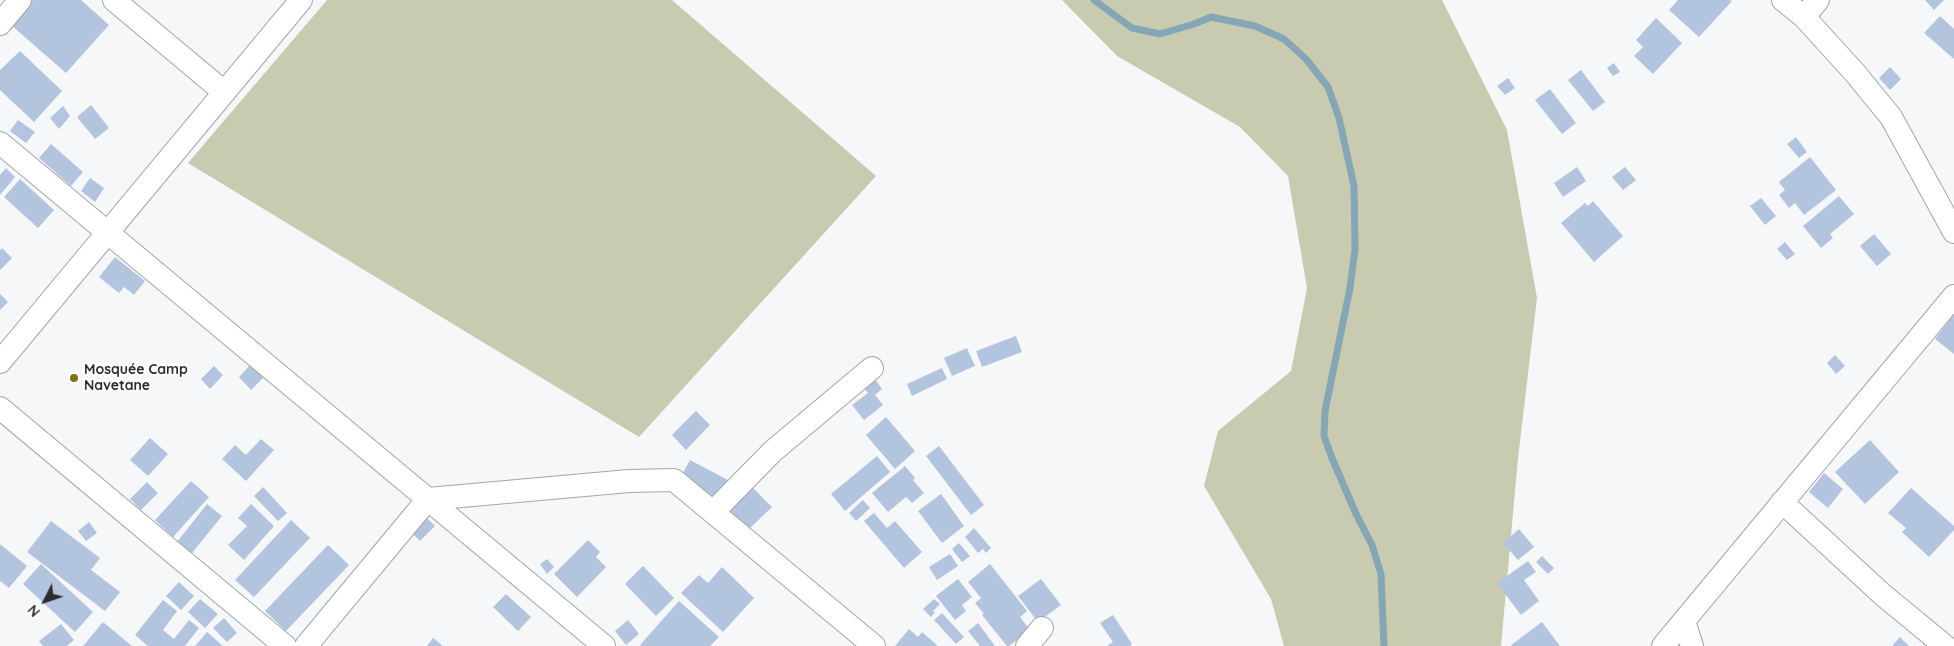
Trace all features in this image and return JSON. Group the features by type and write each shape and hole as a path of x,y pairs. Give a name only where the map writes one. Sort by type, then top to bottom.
{"street":[{"path":"0,24 20,0"},
{"path":"114,0 224,92"},
{"path":"0,362 301,0"},
{"path":"1784,0 1811,8 1855,73 1891,117 1954,232"},
{"path":"0,143 604,646"},
{"path":"1663,646 1954,296"},
{"path":"713,512 774,451 872,368"},
{"path":"0,408 285,646"},
{"path":"306,646 428,500 630,481 674,480 874,646"},
{"path":"1782,502 1883,595 1945,646"},
{"path":"1684,621 1692,646"},
{"path":"1027,646 1042,628"}],"green space":[{"path":"327,0 672,0 876,176 639,437 188,163"},
{"path":"1062,0 1442,0 1507,130 1537,298 1518,458 1501,646 1284,646 1271,599 1204,486 1218,431 1291,371 1307,288 1288,176 1240,127 1117,56"}],"building":[{"path":"33,0 81,0 109,25 66,73 11,25"},
{"path":"1678,0 1732,1 1699,37 1669,10"},
{"path":"1925,0 1944,0 1934,10"},
{"path":"1940,16 1954,29 1954,59 1924,33"},
{"path":"1656,18 1682,43 1653,74 1634,56 1643,47 1636,40"},
{"path":"20,51 62,91 34,122 0,90 0,70"},
{"path":"1614,63 1620,72 1613,76 1607,68"},
{"path":"1890,67 1901,79 1890,90 1879,78"},
{"path":"1581,70 1605,102 1593,111 1568,80"},
{"path":"1508,78 1515,88 1505,95 1497,86"},
{"path":"1550,89 1576,123 1562,134 1535,100"},
{"path":"91,105 109,128 95,139 77,117"},
{"path":"63,106 70,116 59,129 50,118"},
{"path":"18,120 35,132 26,143 10,131"},
{"path":"1796,137 1807,152 1799,158 1787,144"},
{"path":"51,144 83,172 71,186 39,158"},
{"path":"1810,157 1836,190 1804,215 1795,203 1789,208 1779,195 1785,190 1779,182"},
{"path":"1577,167 1586,181 1563,197 1554,183"},
{"path":"1625,167 1636,180 1623,190 1612,177"},
{"path":"6,168 15,177 0,195 0,175"},
{"path":"90,178 104,188 95,202 81,191"},
{"path":"20,179 54,210 38,228 4,197"},
{"path":"1839,196 1854,214 1830,234 1833,238 1821,248 1803,226"},
{"path":"1761,198 1776,216 1765,225 1750,206"},
{"path":"1593,201 1623,236 1594,262 1561,223 1585,203 1588,206"},
{"path":"1874,234 1891,254 1877,266 1860,246"},
{"path":"1785,242 1795,254 1787,260 1777,249"},
{"path":"2,248 12,258 0,270 0,250"},
{"path":"115,257 145,281 134,295 124,287 119,293 99,277"},
{"path":"0,294 8,302 0,310"},
{"path":"1954,314 1954,354 1935,339"},
{"path":"1016,336 1022,352 982,367 976,351"},
{"path":"967,348 975,366 952,376 944,358"},
{"path":"1835,355 1845,366 1836,374 1827,363"},
{"path":"251,364 264,377 251,390 239,377"},
{"path":"214,366 223,375 210,389 201,379"},
{"path":"942,368 947,379 912,396 907,384"},
{"path":"874,378 882,389 875,395 883,405 864,420 852,405 868,393 863,387"},
{"path":"696,411 710,425 686,450 672,435"},
{"path":"886,417 915,451 895,469 866,435"},
{"path":"150,438 168,454 148,476 130,460"},
{"path":"261,439 274,450 246,481 222,459 235,445 246,455"},
{"path":"1870,440 1899,472 1865,504 1835,472"},
{"path":"939,446 984,505 971,515 926,456"},
{"path":"877,456 890,472 845,511 831,494"},
{"path":"690,460 730,481 718,505 677,484"},
{"path":"905,466 915,478 913,480 924,493 912,503 906,497 888,512 872,493"},
{"path":"1824,473 1843,489 1828,508 1809,492"},
{"path":"191,481 209,497 173,537 155,520"},
{"path":"147,482 158,493 141,510 130,499"},
{"path":"263,487 287,513 278,521 254,496"},
{"path":"753,488 772,507 746,532 728,513"},
{"path":"1911,488 1954,526 1954,530 1929,557 1902,532 1906,528 1888,513"},
{"path":"941,494 964,526 942,543 918,511"},
{"path":"863,500 870,508 856,521 849,513"},
{"path":"207,504 222,516 192,553 177,542"},
{"path":"251,504 274,526 244,560 228,545 247,526 238,518"},
{"path":"874,513 887,528 895,521 922,552 904,568 864,521"},
{"path":"425,516 435,526 420,541 410,531"},
{"path":"291,520 310,538 254,597 235,580"},
{"path":"51,521 100,558 91,570 120,592 105,611 27,552"},
{"path":"89,522 97,533 86,541 78,531"},
{"path":"974,528 991,548 986,553 983,549 978,553 965,537"},
{"path":"1519,529 1534,547 1518,560 1503,543"},
{"path":"588,540 600,552 596,557 606,567 577,597 554,574"},
{"path":"959,543 970,556 962,562 952,549"},
{"path":"0,544 27,566 9,588 0,581"},
{"path":"328,545 349,565 286,631 265,611"},
{"path":"950,554 958,566 937,580 929,567"},
{"path":"1542,556 1554,568 1548,574 1536,562"},
{"path":"547,559 554,567 547,574 540,564"},
{"path":"1528,561 1536,572 1524,580 1539,601 1521,615 1497,583"},
{"path":"41,564 93,612 75,632 23,584"},
{"path":"990,564 1027,611 1020,617 1030,630 1009,646 1007,646 982,615 984,614 975,603 981,598 968,582"},
{"path":"643,566 674,598 656,616 625,584"},
{"path":"722,567 754,598 723,632 681,593 699,575 708,583"},
{"path":"958,579 972,597 962,605 966,611 955,620 936,596"},
{"path":"1041,579 1061,605 1038,622 1018,596"},
{"path":"179,582 194,596 181,610 166,596"},
{"path":"506,594 531,617 518,631 493,607"},
{"path":"200,599 218,614 205,628 188,612"},
{"path":"934,599 940,604 933,611 935,612 931,617 923,609"},
{"path":"163,600 177,611 163,630 174,639 189,620 199,628 185,646 148,646 135,635"},
{"path":"679,601 719,637 710,646 641,646 640,645"},
{"path":"942,613 964,637 956,644 934,620"},
{"path":"1113,615 1132,644 1130,646 1107,646 1113,642 1100,623"},
{"path":"224,618 237,633 227,642 213,628"},
{"path":"628,620 639,634 626,645 615,631"},
{"path":"103,622 132,646 83,646"},
{"path":"1542,622 1560,646 1511,645"},
{"path":"978,623 995,646 980,646 968,631"},
{"path":"61,624 74,640 67,646 43,646 39,641"},
{"path":"909,629 918,637 922,632 938,646 895,646"},
{"path":"207,632 223,646 195,646"},
{"path":"1900,637 1909,646 1892,646"},
{"path":"433,638 443,646 427,646"}],"waterway":[{"path":"1094,0 1132,28 1160,34 1211,17 1255,26 1284,39 1306,59 1328,87 1339,118 1354,186 1355,249 1350,288 1325,411 1324,436 1356,514 1372,545 1381,574 1384,646"}],"place":[{"name":"Mosquée Camp Navetane","path":"74,378"}]}
